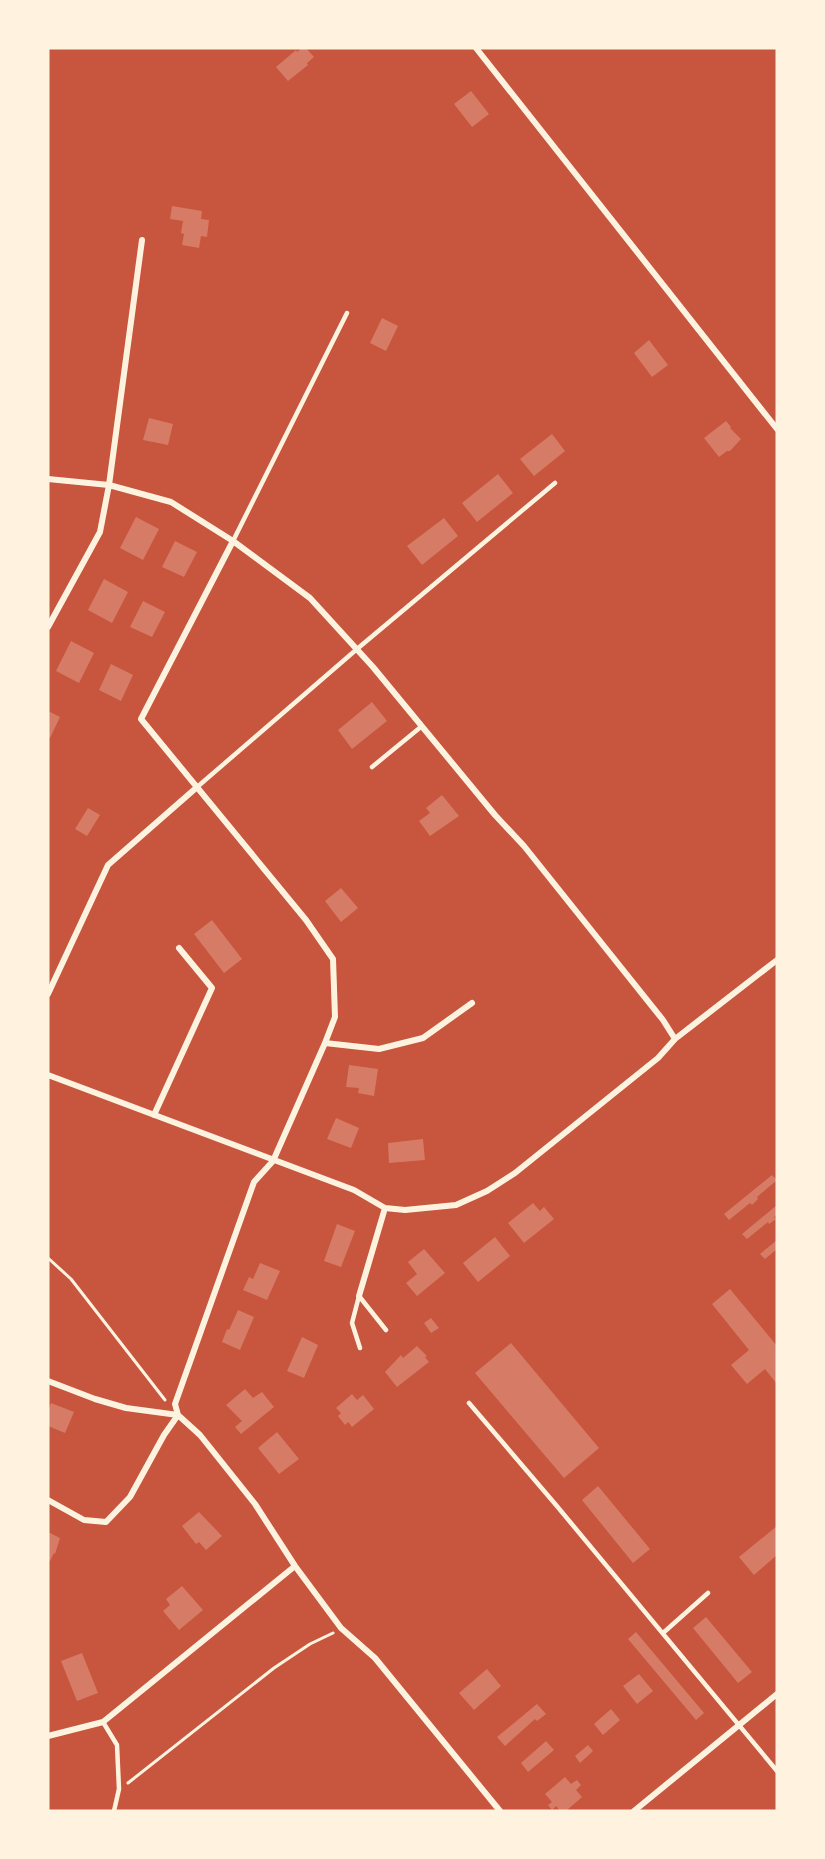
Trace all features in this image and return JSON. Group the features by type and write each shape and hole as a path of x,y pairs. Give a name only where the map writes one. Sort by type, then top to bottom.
{"street":[{"path":"476,48 777,429"},
{"path":"48,627 100,532 109,485 142,240"},
{"path":"48,479 109,485 171,502 233,541 310,598 357,649 495,815 524,846 663,1020 675,1039"},
{"path":"233,541 141,719 306,920 333,959 334,1017 326,1043 273,1161 254,1182 175,1404 178,1415 200,1435 255,1504 295,1566 341,1628 375,1658 500,1811"},
{"path":"48,994 108,865 196,788"},
{"path":"154,1115 212,988 179,948"},
{"path":"48,1075 354,1190 385,1208 405,1210 456,1205 487,1191 515,1173 658,1058 675,1039 777,960"},
{"path":"326,1043 379,1049 423,1038 472,1003"},
{"path":"359,1296 385,1208"},
{"path":"48,1381 126,1408 178,1415"},
{"path":"48,1500 84,1520 106,1522 130,1497 164,1435 178,1415"},
{"path":"48,1736 103,1722 295,1566"},
{"path":"634,1811 777,1694"}],"lane":[{"path":"233,541 347,313"},
{"path":"196,788 555,483"},
{"path":"372,766 422,726"},
{"path":"359,1296 386,1330"},
{"path":"359,1296 352,1323 360,1348"},
{"path":"469,1403 663,1632 777,1772"},
{"path":"663,1632 708,1593"},
{"path":"103,1722 117,1745 119,1789 114,1811"}],"path":[{"path":"48,1258 71,1279 165,1400 175,1404"},
{"path":"119,1789 274,1668 310,1644 341,1628"}],"building":[{"path":"306,48 314,57 307,63 308,65 288,81 276,67 296,50 297,52"},
{"path":"471,91 489,114 472,127 454,104"},
{"path":"172,206 202,211 201,219 209,220 207,237 201,236 199,248 182,245 183,221 170,219"},
{"path":"382,318 398,326 386,351 370,343"},
{"path":"649,340 668,365 652,377 634,353"},
{"path":"149,418 173,424 168,445 143,440"},
{"path":"726,421 741,439 730,451 719,457 704,438"},
{"path":"552,434 565,451 534,476 520,459"},
{"path":"498,474 513,493 477,522 462,503"},
{"path":"136,517 159,529 143,560 120,548"},
{"path":"444,518 458,536 422,565 407,546"},
{"path":"175,541 197,552 184,577 162,567"},
{"path":"104,579 128,592 112,623 88,610"},
{"path":"143,601 165,612 152,637 130,627"},
{"path":"71,641 94,653 79,683 56,671"},
{"path":"111,664 133,675 121,701 99,690"},
{"path":"372,702 387,721 352,749 338,730"},
{"path":"48,711 60,717 50,738 48,737"},
{"path":"442,795 459,816 430,836 419,821 430,813 426,808"},
{"path":"88,808 100,815 87,836 75,829"},
{"path":"341,888 358,908 341,922 325,901"},
{"path":"212,920 242,959 224,973 194,934"},
{"path":"349,1065 378,1069 374,1096 358,1093 359,1088 346,1087"},
{"path":"336,1118 359,1128 351,1148 327,1139"},
{"path":"423,1139 425,1160 389,1163 388,1143"},
{"path":"772,1175 777,1180 757,1197 758,1199 752,1205 750,1203 729,1220 724,1214"},
{"path":"533,1203 540,1211 544,1207 554,1219 524,1243 508,1223"},
{"path":"777,1205 777,1215 774,1217 776,1219 769,1224 768,1222 747,1239 742,1234"},
{"path":"337,1224 355,1231 341,1267 324,1261"},
{"path":"495,1237 510,1256 478,1282 463,1263"},
{"path":"777,1240 777,1249 765,1259 760,1254"},
{"path":"424,1249 445,1273 417,1296 406,1283 417,1274 408,1262"},
{"path":"260,1263 280,1271 267,1300 243,1290 249,1277 253,1279"},
{"path":"730,1289 777,1346 777,1384 765,1369 747,1384 731,1365 749,1350 712,1304"},
{"path":"238,1310 254,1317 240,1350 222,1342"},
{"path":"431,1318 439,1328 431,1333 424,1323"},
{"path":"302,1337 318,1345 304,1378 287,1371"},
{"path":"511,1343 599,1448 564,1478 475,1373"},
{"path":"417,1346 427,1356 425,1357 429,1362 397,1387 385,1372 401,1355 403,1358"},
{"path":"245,1389 253,1398 262,1392 274,1407 241,1434 235,1427 242,1421 226,1405"},
{"path":"352,1394 357,1400 363,1395 374,1409 352,1427 348,1422 345,1425 338,1416 341,1413 336,1408"},
{"path":"51,1403 74,1412 65,1433 48,1426 48,1411"},
{"path":"277,1432 299,1459 279,1474 258,1448"},
{"path":"598,1486 650,1549 633,1563 582,1500"},
{"path":"199,1512 222,1536 206,1550 199,1542 196,1544 182,1526"},
{"path":"777,1526 777,1555 754,1575 739,1557"},
{"path":"48,1532 60,1538 50,1561 48,1560"},
{"path":"182,1586 203,1610 179,1630 163,1611 170,1605 166,1599"},
{"path":"706,1617 752,1672 738,1683 693,1628"},
{"path":"636,1632 704,1713 696,1720 628,1639"},
{"path":"82,1653 98,1693 77,1701 61,1661"},
{"path":"487,1669 501,1686 474,1710 459,1693"},
{"path":"639,1674 653,1691 637,1704 623,1686"},
{"path":"537,1704 546,1714 537,1721 535,1719 505,1746 497,1737"},
{"path":"611,1709 620,1720 603,1735 594,1724"},
{"path":"546,1741 554,1750 528,1772 521,1763"},
{"path":"588,1745 593,1751 580,1763 575,1756"},
{"path":"565,1777 571,1784 577,1780 581,1785 576,1790 582,1797 566,1811 560,1811 556,1806 552,1810 548,1805 552,1802 545,1794"}]}
